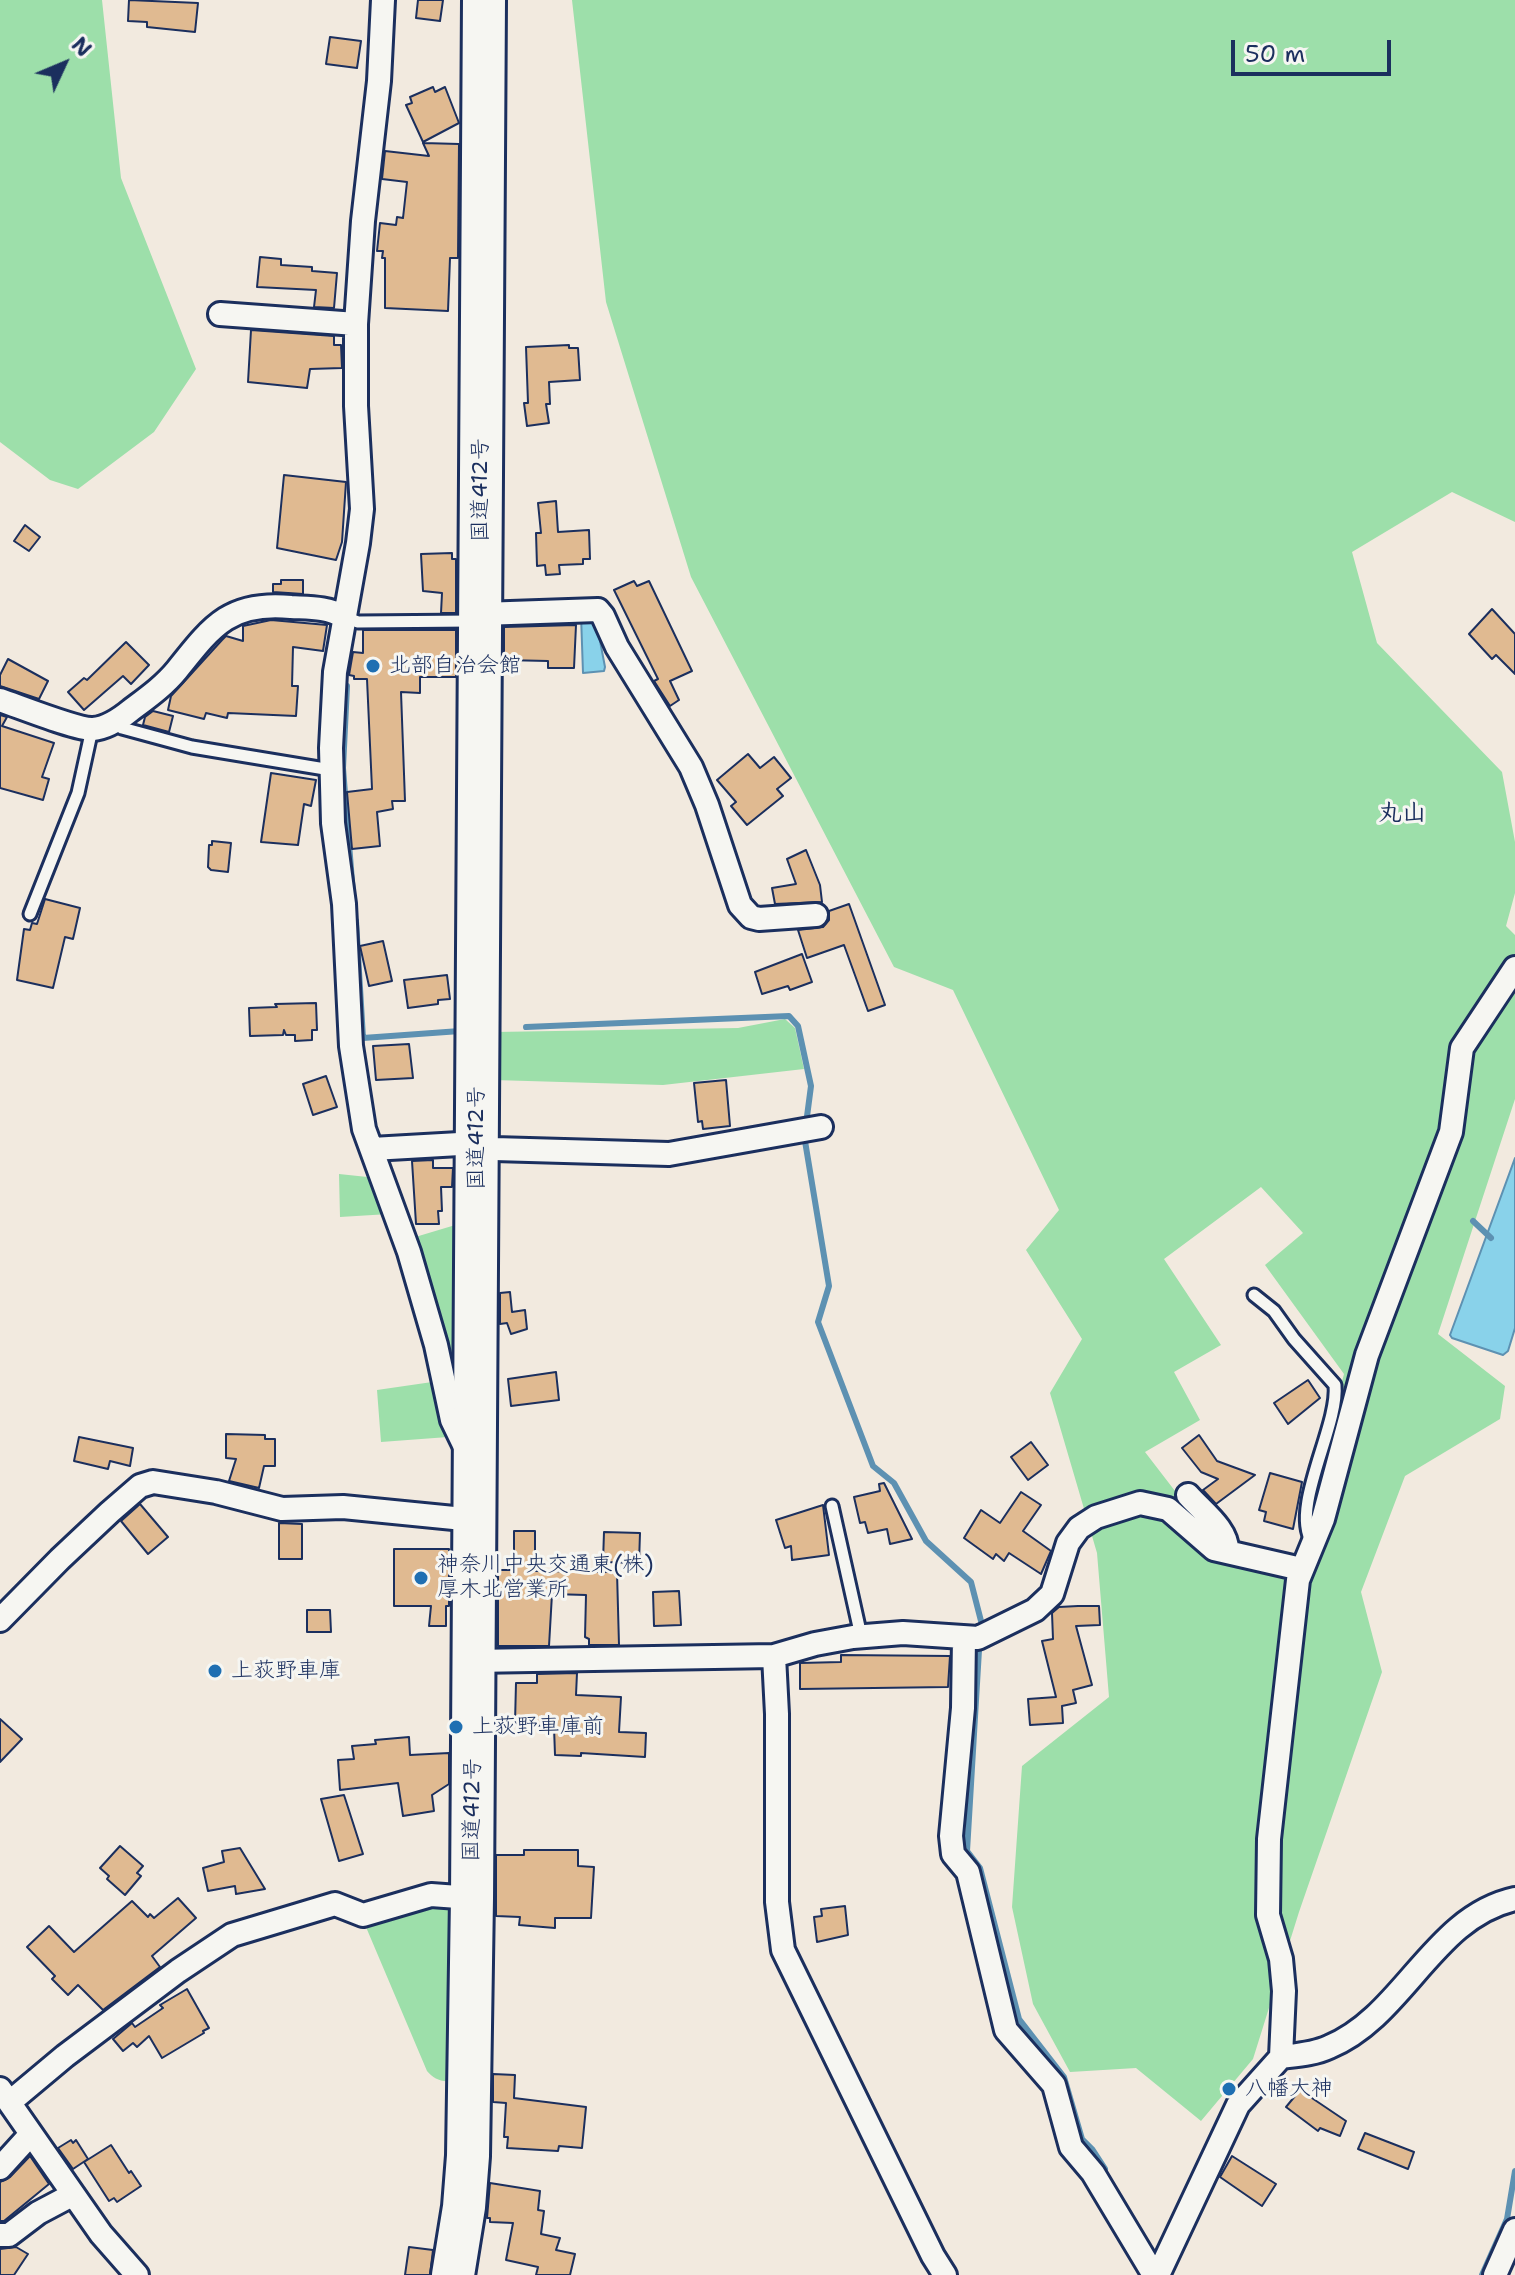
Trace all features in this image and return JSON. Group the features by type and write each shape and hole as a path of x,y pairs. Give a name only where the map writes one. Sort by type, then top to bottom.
{"highway":[{"name":"国道412号","path":"453,2275 464,2207 468,2156 472,1898 484,0"}],"street":[{"path":"383,0 379,81 363,221 356,324 357,455 362,509 335,672 331,770 333,823 345,915 351,1046 364,1129 423,1298 452,1420 474,1467"},
{"path":"220,314 356,324"},
{"path":"0,700 103,726 165,683 195,645 226,617 257,606 274,605 334,610 344,617"},
{"path":"481,618 598,610 617,647 691,767 710,812 740,905 751,917 759,919 816,915"},
{"path":"1156,2275 1238,2105 1281,2057 1284,1991 1281,1959 1268,1915 1269,1839 1301,1569 1323,1519 1367,1355 1451,1132 1462,1048 1515,968"},
{"path":"372,1149 477,1143 494,1149 669,1154 812,1128"},
{"path":"0,1620 110,1512 140,1486 153,1482 216,1492 282,1509 343,1507 474,1520"},
{"path":"1188,1495 1221,1532 1227,1543 1227,1552"},
{"path":"473,1661 774,1656 815,1644 861,1636 903,1633 978,1638 1042,1604 1052,1594 1058,1583 1068,1543 1079,1528 1096,1517 1140,1503 1168,1509 1214,1549 1301,1569"},
{"path":"964,1638 963,1708 951,1836 953,1854 968,1872 1006,2030 1054,2085 1071,2147 1093,2173 1156,2275"},
{"path":"774,1656 777,1902 783,1950 945,2275"},
{"path":"137,2275 72,2195 5,2096 232,1935 335,1904 363,1915 431,1895 472,1898"},
{"path":"1281,2057 1312,2053 1341,2041 1406,1985 1462,1924 1497,1903 1515,1899"},
{"path":"0,2168 31,2134"},
{"path":"0,2235 9,2235 38,2213 72,2195"},
{"path":"1495,2275 1515,2230"}],"lane":[{"path":"344,617 358,622 481,618"},
{"path":"30,914 103,726 122,728 192,747 331,770"},
{"path":"1254,1295 1274,1311 1335,1385 1307,1509 1306,1533 1312,1543"},
{"path":"832,1506 861,1636"}],"green space":[{"path":"0,0 102,0 121,178 196,369 154,432 78,489 50,480 0,442"},
{"path":"572,0 1515,0 1515,522 1452,492 1352,552 1377,643 1502,772 1515,842 1515,893 1506,926 1515,935 1515,1099 1438,1334 1505,1386 1500,1419 1405,1476 1361,1592 1382,1672 1299,1912 1253,2059 1201,2121 1136,2068 1070,2072 1033,2004 1012,1907 1022,1766 1109,1697 1097,1553 1050,1393 1082,1339 1026,1250 1059,1210 953,990 894,967 691,577 606,302","holes":["1261,1187 1303,1233 1265,1265 1344,1374 1296,1556 1215,1543 1145,1452 1200,1420 1174,1372 1221,1345 1164,1259"]},
{"path":"785,1019 795,1028 804,1069 663,1085 494,1080 495,1032 738,1028"},
{"path":"339,1174 377,1178 389,1214 340,1217"},
{"path":"462,1223 459,1352 443,1352 412,1238"},
{"path":"439,1381 448,1437 381,1442 377,1390"},
{"path":"432,1900 453,1906 450,2081 437,2079 427,2071 363,1920"}],"water":[{"path":"581,615 596,620 604,671 583,673"},
{"path":"1515,1158 1515,1328 1508,1351 1503,1355 1450,1335"}],"building":[{"path":"129,0 198,3 195,32 147,27 147,22 128,21"},
{"path":"418,0 443,0 440,21 416,18"},
{"path":"330,37 361,41 357,68 326,64"},
{"path":"433,87 435,92 445,87 459,123 423,142 406,105 412,103 410,97"},
{"path":"423,143 459,144 458,258 450,258 448,311 385,308 385,258 382,258 383,251 377,251 380,223 396,225 397,217 403,218 407,182 382,179 385,151 429,156"},
{"path":"260,257 281,259 281,265 312,267 312,271 337,273 334,308 314,307 316,290 257,287"},
{"path":"251,330 334,336 334,345 341,345 342,368 310,369 307,388 248,382"},
{"path":"569,345 569,348 578,348 580,380 549,382 550,404 546,404 549,423 527,426 524,403 528,403 526,347"},
{"path":"284,475 346,482 342,542 336,560 277,548"},
{"path":"556,501 558,532 589,530 590,559 583,559 583,564 559,565 560,574 546,575 545,565 537,566 536,533 541,533 538,503"},
{"path":"25,525 40,537 29,551 14,541"},
{"path":"452,553 452,559 456,559 456,613 441,613 442,593 423,591 421,554"},
{"path":"281,580 303,580 303,594 273,592 273,584 281,584"},
{"path":"634,581 637,586 649,581 692,671 670,681 679,700 670,706 654,681 658,679 614,590"},
{"path":"1492,609 1515,634 1515,674 1496,655 1492,659 1469,634"},
{"path":"271,620 327,625 323,651 293,647 292,686 298,686 296,716 228,713 227,718 206,713 204,719 168,710 171,696 226,636 243,641 243,626"},
{"path":"576,625 574,668 548,668 548,661 504,660 504,627"},
{"path":"363,630 456,630 456,677 420,677 420,693 401,692 405,801 392,801 393,809 377,812 380,846 352,849 347,792 372,789 367,679 354,679 349,675 353,652 363,653"},
{"path":"126,642 149,665 131,684 123,676 84,710 68,692 84,678 87,680"},
{"path":"8,659 48,681 39,699 0,686 0,675"},
{"path":"153,711 173,716 169,732 143,725 145,717"},
{"path":"0,715 7,717 2,726 54,743 42,777 49,779 43,800 0,788"},
{"path":"748,754 760,768 774,757 791,778 777,789 783,796 747,825 731,806 736,802 717,780"},
{"path":"271,773 316,780 311,806 304,804 298,845 261,842"},
{"path":"212,841 231,843 228,872 208,867"},
{"path":"806,850 820,885 822,902 775,904 772,888 796,884 787,859"},
{"path":"45,899 80,908 73,939 65,937 53,988 17,980 24,929 30,930 32,923 37,924"},
{"path":"849,904 885,1005 868,1011 844,945 807,958 798,930 823,927 829,920 829,911"},
{"path":"383,941 392,981 369,986 360,946"},
{"path":"802,954 812,982 790,990 788,986 762,994 755,972"},
{"path":"447,975 450,999 408,1008 404,980"},
{"path":"316,1003 317,1030 312,1030 312,1040 295,1041 295,1035 286,1035 284,1030 283,1035 250,1036 249,1008"},
{"path":"409,1044 413,1078 376,1080 373,1046"},
{"path":"326,1076 337,1107 313,1115 303,1084"},
{"path":"726,1080 730,1126 703,1129 702,1121 698,1122 694,1083"},
{"path":"433,1160 433,1168 453,1168 452,1187 441,1187 439,1224 416,1224 412,1161"},
{"path":"510,1292 512,1312 525,1310 527,1329 511,1334 507,1323 500,1324 500,1293"},
{"path":"556,1372 559,1400 511,1406 508,1379"},
{"path":"1308,1380 1320,1398 1288,1424 1274,1403"},
{"path":"226,1434 265,1435 265,1439 275,1439 275,1466 264,1466 259,1488 229,1481 236,1459 226,1458"},
{"path":"1199,1435 1217,1461 1255,1475 1216,1504 1203,1490 1218,1479 1201,1472 1182,1448"},
{"path":"79,1437 133,1448 130,1466 110,1461 108,1469 74,1461"},
{"path":"1031,1442 1048,1465 1028,1480 1011,1457"},
{"path":"1270,1473 1302,1482 1293,1529 1264,1521 1266,1512 1259,1510"},
{"path":"884,1483 912,1539 890,1544 887,1529 868,1533 865,1522 860,1523 854,1497 880,1491 879,1484"},
{"path":"1021,1492 1041,1505 1023,1531 1051,1551 1041,1574 1009,1553 1004,1561 996,1554 993,1559 964,1538 981,1510 1000,1523"},
{"path":"140,1504 168,1537 148,1554 121,1521"},
{"path":"823,1505 829,1555 792,1560 791,1546 785,1548 776,1520"},
{"path":"279,1523 302,1524 302,1559 279,1559"},
{"path":"514,1531 535,1531 535,1571 617,1572 619,1645 589,1645 589,1639 585,1637 586,1595 552,1594 549,1646 498,1646 498,1570 514,1570"},
{"path":"604,1532 640,1533 639,1563 603,1562"},
{"name":"神奈川中央交通東(株) 厚木北営業所","path":"394,1549 449,1549 446,1626 429,1626 431,1606 394,1606"},
{"path":"679,1591 681,1625 654,1626 653,1592"},
{"path":"1099,1606 1100,1625 1076,1626 1092,1685 1073,1690 1076,1703 1062,1706 1063,1723 1030,1725 1028,1699 1056,1697 1042,1641 1053,1639 1052,1613 1059,1607"},
{"path":"307,1610 330,1610 331,1632 307,1632"},
{"path":"841,1655 950,1656 948,1687 800,1689 800,1663 841,1662"},
{"path":"577,1673 576,1695 621,1697 619,1732 646,1733 645,1757 581,1753 581,1756 555,1755 554,1727 515,1723 516,1683 537,1683 537,1674"},
{"path":"0,1719 22,1739 0,1762"},
{"path":"409,1737 410,1755 449,1753 449,1784 432,1795 434,1811 403,1816 398,1783 340,1790 338,1760 354,1759 352,1746"},
{"path":"344,1795 363,1854 339,1861 321,1799"},
{"path":"120,1846 143,1866 137,1873 141,1876 125,1895 100,1868"},
{"path":"240,1848 265,1889 236,1894 235,1886 208,1891 203,1868 224,1862 222,1851"},
{"path":"524,1850 578,1850 578,1866 594,1867 591,1918 555,1918 555,1928 519,1925 520,1917 496,1916 496,1855 524,1855"},
{"path":"178,1898 196,1918 152,1956 160,1967 103,2010 78,1985 68,1995 52,1979 55,1976 27,1947 49,1926 74,1952 132,1901 148,1917 150,1914 154,1918"},
{"path":"845,1906 848,1935 817,1942 814,1917 822,1916 821,1909"},
{"path":"187,1989 209,2028 204,2033 162,2058 149,2036 137,2047 133,2043 123,2051 113,2039 132,2023 135,2027 163,2008 160,2005"},
{"path":"493,2074 515,2075 514,2098 586,2107 582,2148 559,2146 558,2151 507,2148 508,2137 504,2137 506,2103 493,2102"},
{"path":"1300,2090 1346,2121 1340,2136 1320,2128 1318,2131 1286,2107"},
{"path":"1365,2133 1414,2152 1408,2169 1358,2149"},
{"path":"71,2140 73,2143 76,2140 88,2159 73,2169 58,2148"},
{"path":"111,2145 141,2186 117,2202 114,2198 109,2201 84,2162"},
{"path":"30,2156 49,2184 4,2221 0,2221 0,2182 10,2177"},
{"path":"1232,2156 1276,2184 1262,2206 1220,2177"},
{"path":"490,2183 540,2191 538,2210 544,2211 541,2234 560,2238 556,2250 575,2254 570,2275 536,2275 538,2267 506,2260 513,2223 490,2222 487,2218"},
{"path":"16,2247 28,2254 14,2275 0,2275 0,2249"},
{"path":"409,2247 433,2250 430,2275 405,2275"}],"waterway":[{"path":"347,686 343,768 353,894"},
{"path":"356,921 363,1038 460,1031"},
{"path":"526,1027 789,1016 798,1026 811,1086 806,1124"},
{"path":"804,1135 829,1286 818,1322 873,1466 894,1483 926,1541 971,1582 981,1621"},
{"path":"1473,1221 1491,1238"},
{"path":"979,1650 967,1851 980,1868 1019,2019 1064,2077 1082,2139 1105,2169"},
{"path":"1482,2275 1507,2219 1515,2171"}],"place":[{"name":"北部自治会館","path":"373,666"},
{"name":"神奈川中央交通東(株) 厚木北営業所","path":"421,1578"},
{"name":"上荻野車庫","path":"215,1671"},
{"name":"上荻野車庫前","path":"456,1727"},
{"name":"八幡大神","path":"1229,2089"}],"district":[{"name":"丸山","path":"1402,814"}]}
